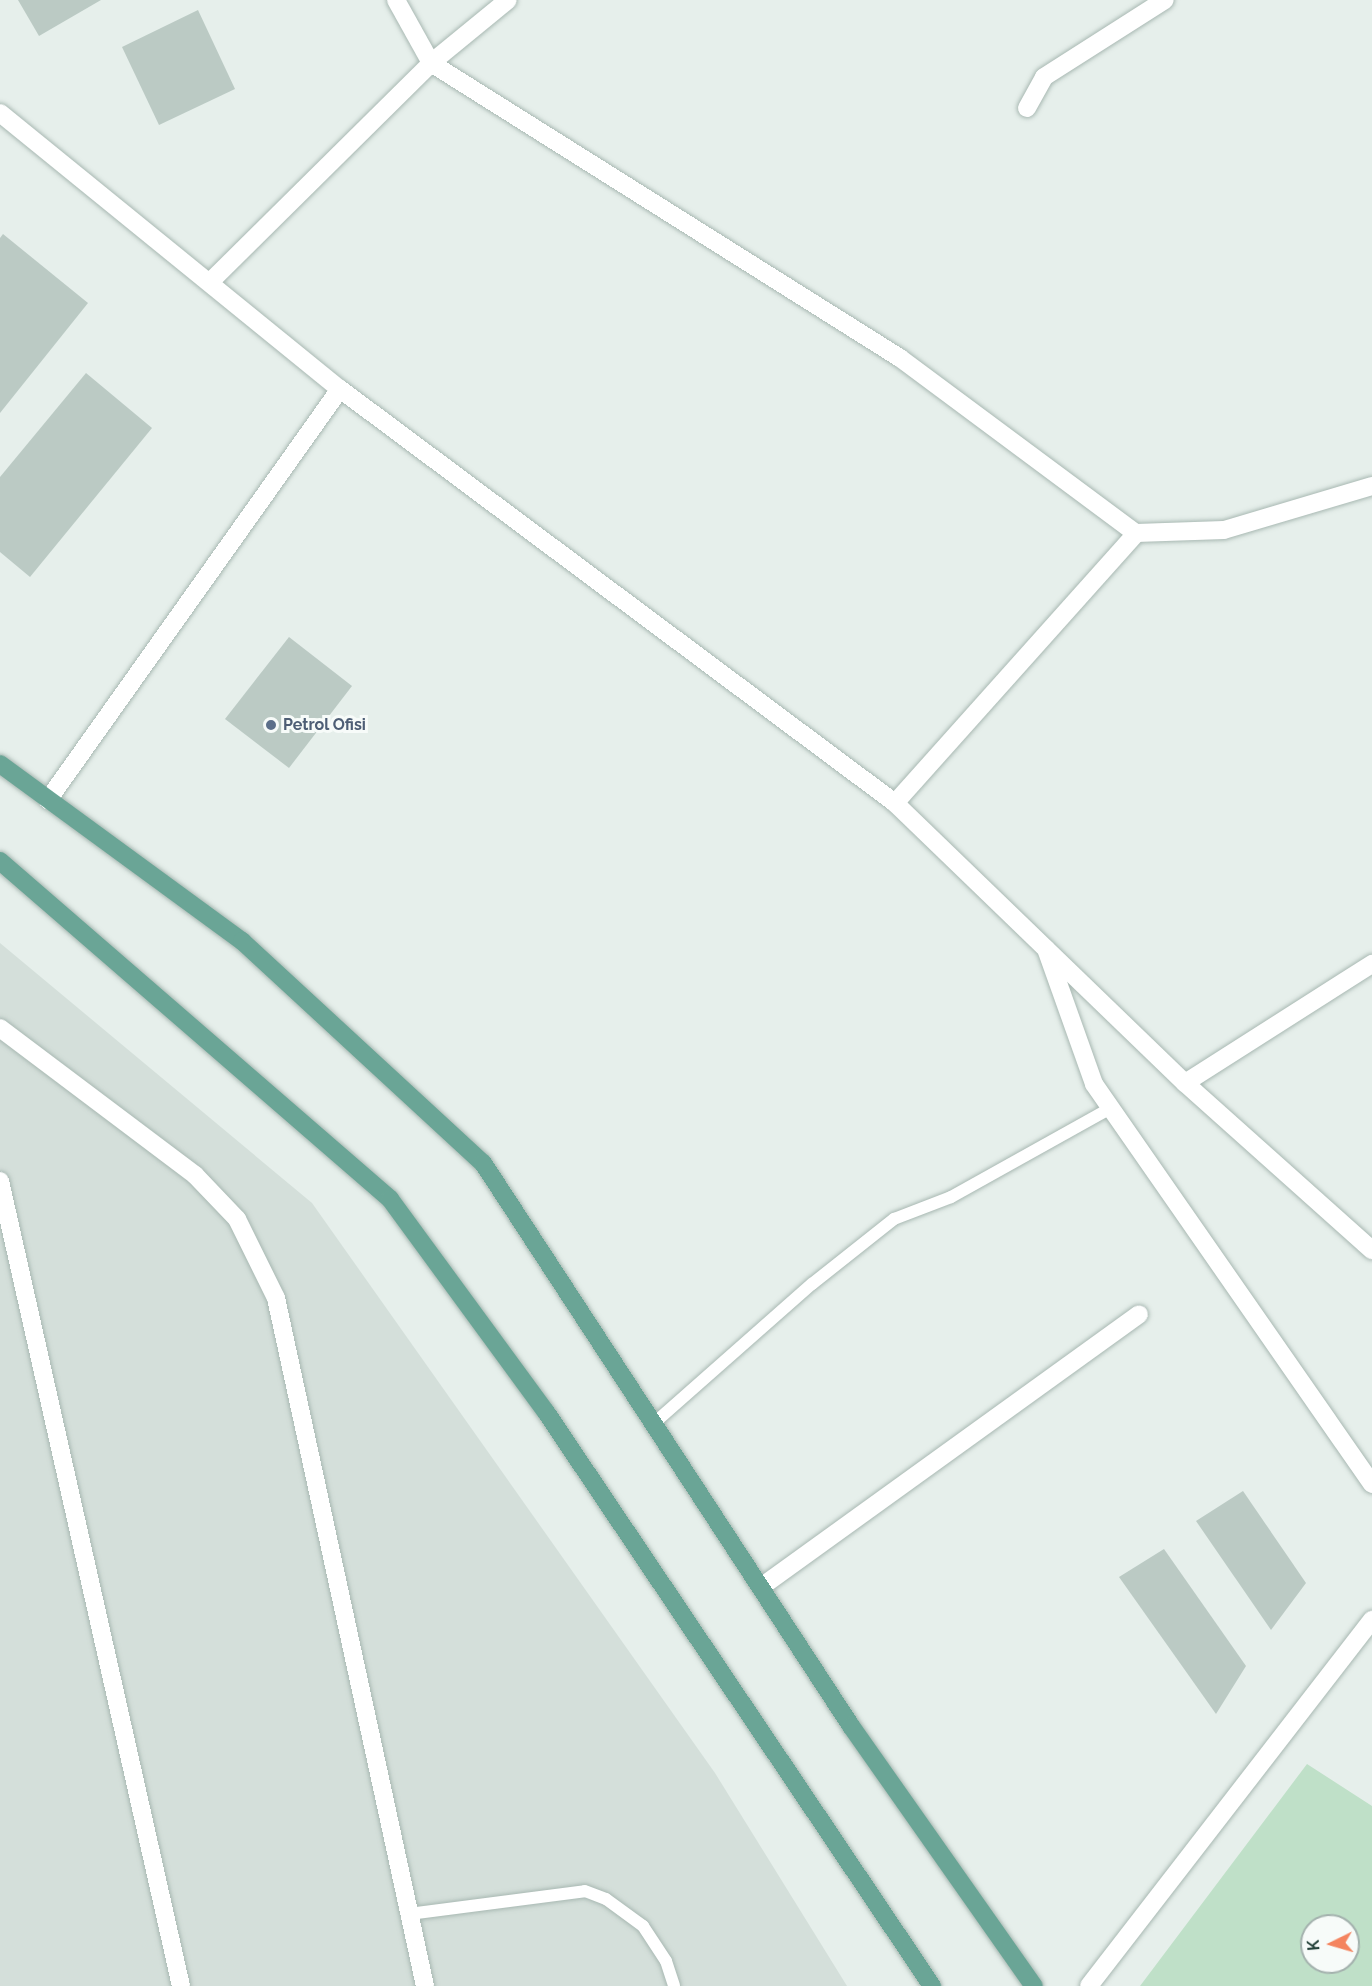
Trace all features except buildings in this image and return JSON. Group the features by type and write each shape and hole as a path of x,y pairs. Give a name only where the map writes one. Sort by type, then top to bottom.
{"main road":[{"path":"0,765 242,941 483,1163 851,1726 1034,1986"},
{"path":"0,861 390,1199 546,1412 932,1986"}],"street":[{"path":"396,0 431,63 900,358 1136,533 1224,530 1372,486"},
{"path":"211,280 431,63 508,0"},
{"path":"1027,108 1044,77 1165,0"},
{"path":"0,113 211,280 340,389 895,803 1185,1083 1372,1250"},
{"path":"48,800 340,389"},
{"path":"895,803 1136,533"},
{"path":"1046,949 1094,1084 1372,1484"},
{"path":"1185,1083 1372,964"},
{"path":"0,1028 195,1175 237,1220 276,1298 425,1986"},
{"path":"0,1181 181,1986"},
{"path":"761,1587 1139,1314"},
{"path":"1089,1986 1372,1620"}],"lane":[{"path":"653,1424 812,1284 894,1219 951,1197 1111,1108"},
{"path":"409,1914 585,1891 606,1899 643,1926 666,1961 674,1986"}],"shaded area":[{"path":"0,943 312,1203 715,1773 847,1986 0,1986"}],"green space":[{"path":"1307,1764 1372,1806 1372,1986 1140,1986"}],"place":[{"name":"Petrol Ofisi","path":"271,725"}]}
